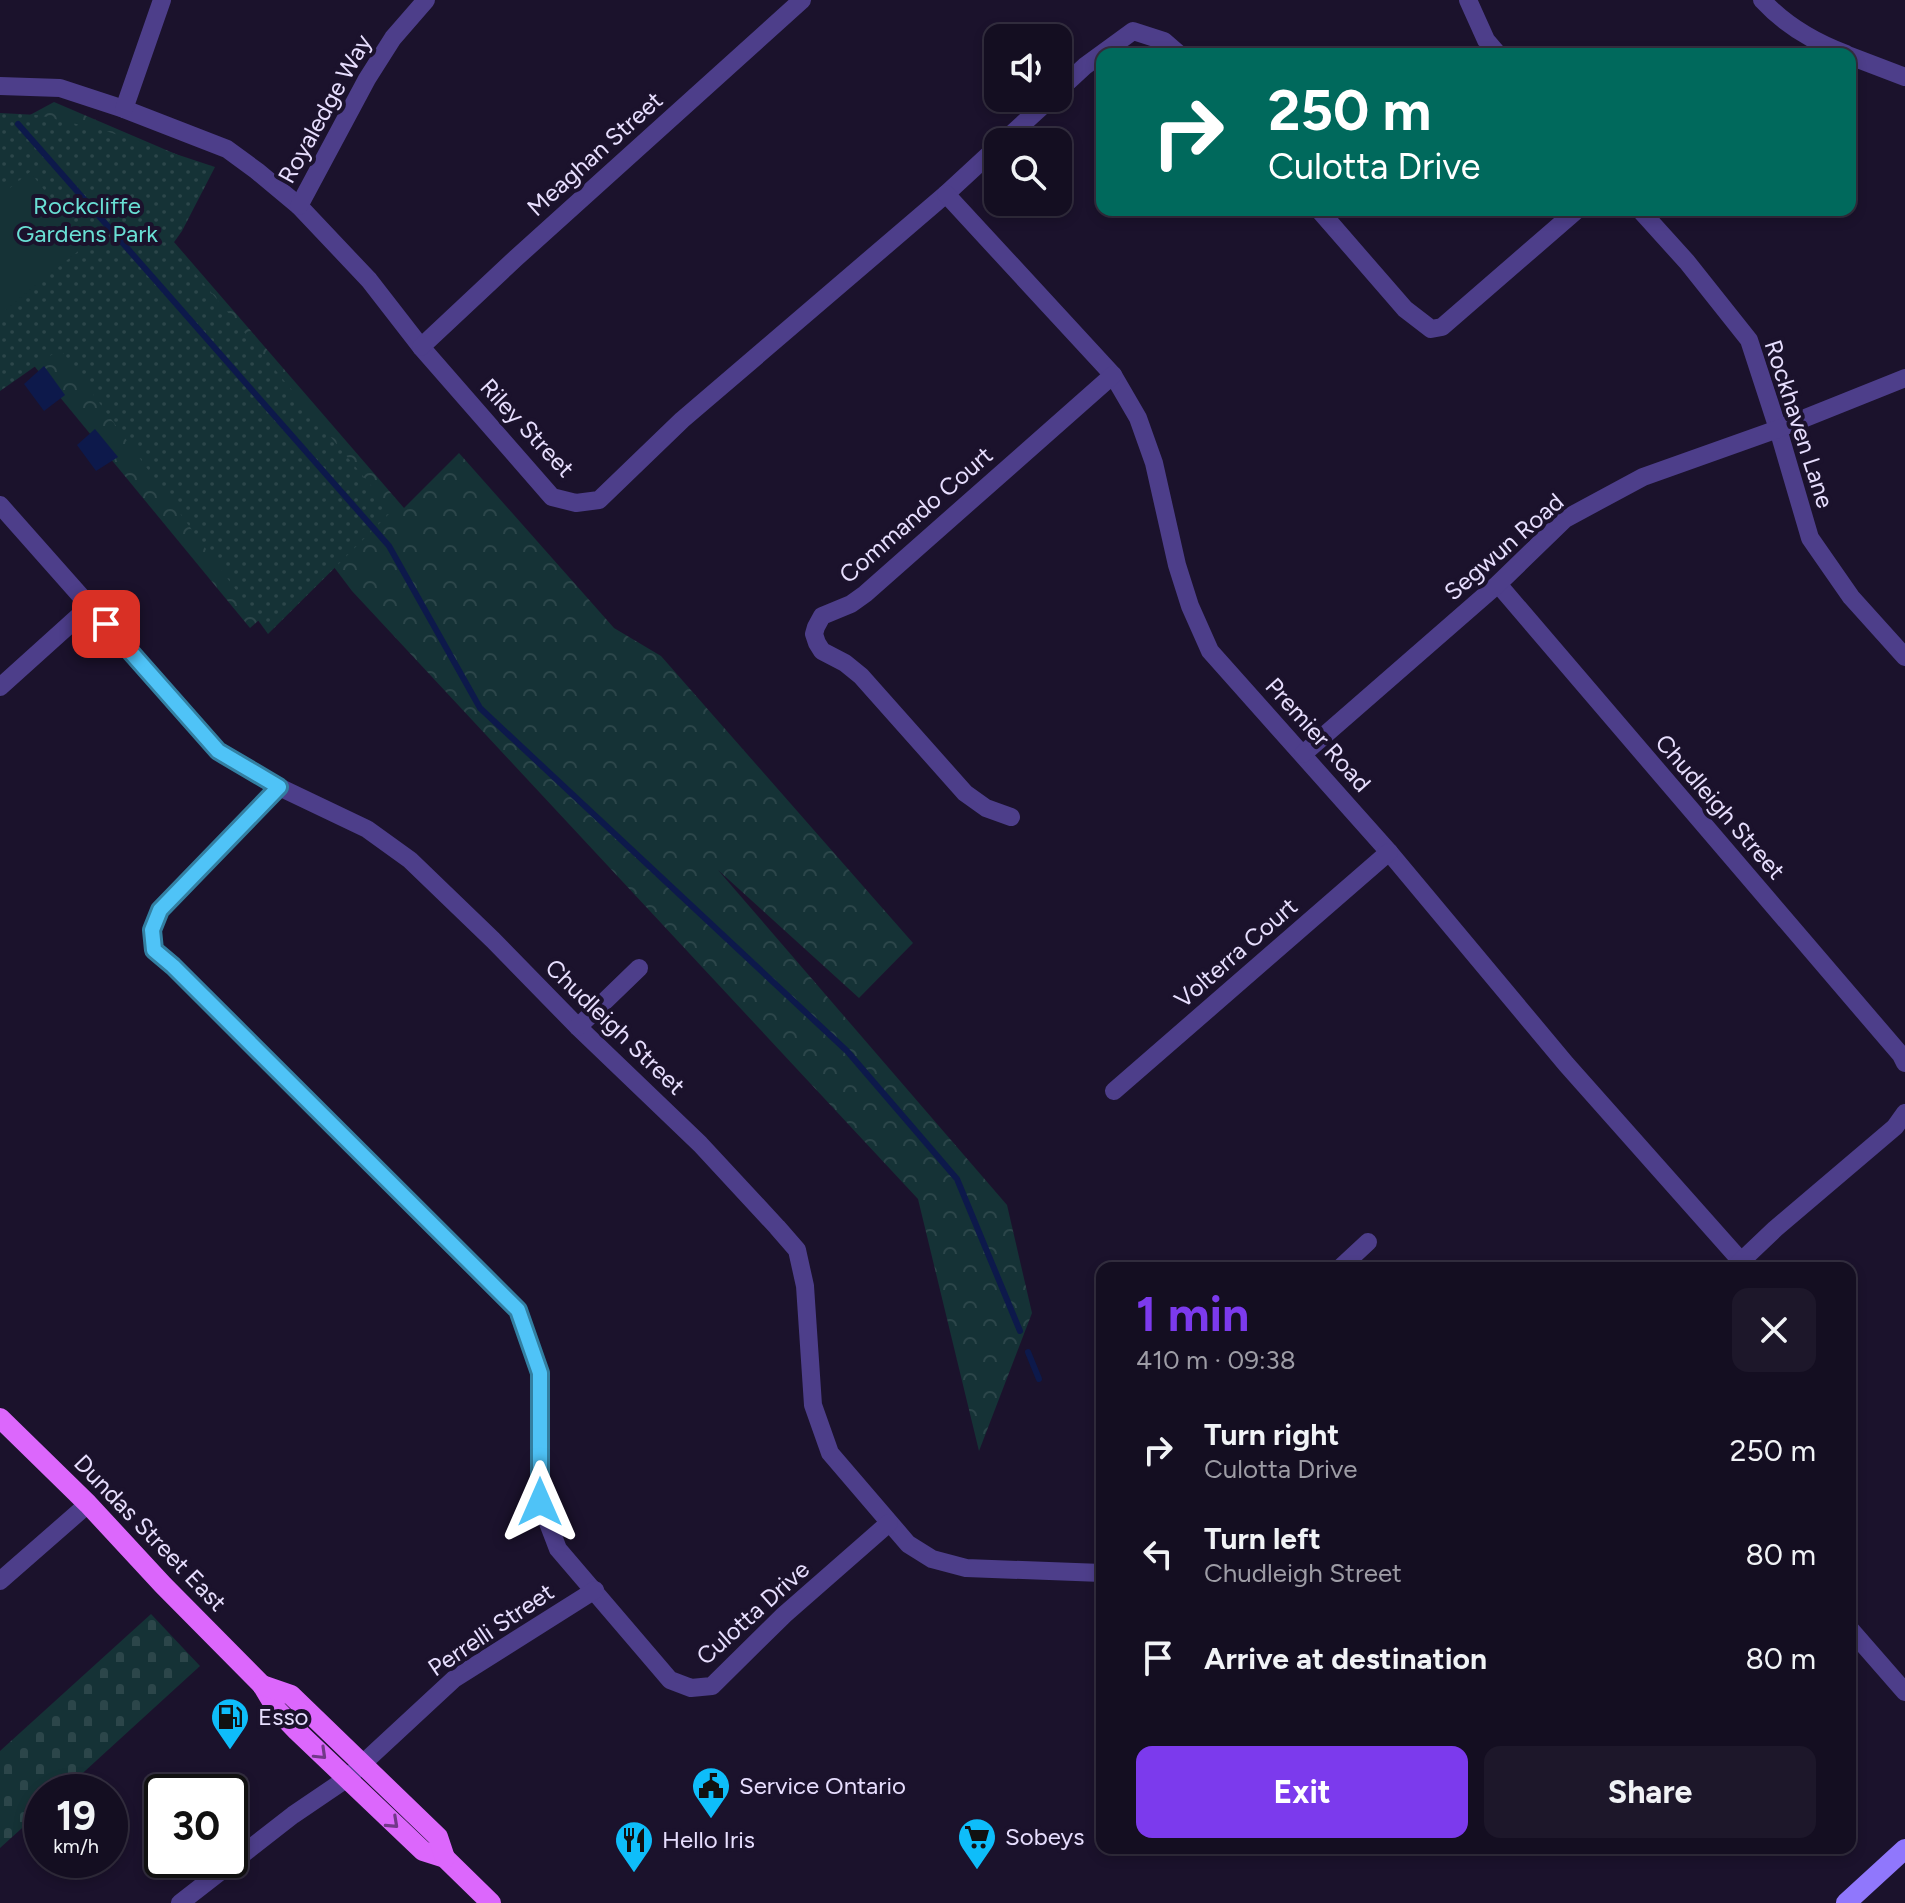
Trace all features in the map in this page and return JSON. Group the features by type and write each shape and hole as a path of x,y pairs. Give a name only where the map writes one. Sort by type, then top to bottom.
{"main road":[{"name":"Dundas Street East","path":"0,1418 88,1504 262,1685 277,1710 346,1779 423,1851 445,1858 491,1903"},
{"name":"Dundas Street East","path":"262,1685 291,1695 438,1837 445,1858"},
{"path":"1846,1903 1905,1849"}],"street":[{"path":"124,109 162,0"},
{"name":"Royaledge Way","path":"299,206 367,79 393,38 426,0"},
{"name":"Meaghan Street","path":"421,347 802,0"},
{"path":"1468,0 1486,40 1493,48"},
{"path":"1762,0 1777,17 1833,48"},
{"path":"1110,48 1133,31 1164,41 1172,48"},
{"path":"1072,78 1096,58"},
{"path":"1856,58 1905,77"},
{"name":"Riley Street","path":"0,86 60,88 227,149 299,206 369,280 421,347 552,497 576,503 599,500 682,420 984,159"},
{"path":"1018,128 1036,112"},
{"name":"Premier Road","path":"946,194 1113,375 1138,418 1154,463 1177,565 1190,606 1210,651 1389,852 1735,1262"},
{"path":"1324,216 1405,309 1431,329 1442,327 1570,216"},
{"name":"Rockhaven Lane","path":"1645,216 1687,262 1749,340 1810,538 1851,597 1905,657"},
{"name":"Commando Court","path":"1011,817 986,808 960,787 861,676 819,648 815,638 816,627 827,612 851,604 865,594 1113,375"},
{"name":"Segwun Road","path":"1303,754 1498,584 1565,519 1643,477 1778,429 1905,378"},
{"name":"Chudleigh Street","path":"0,505 218,751 279,787 367,829 410,860 700,1144 797,1250 805,1286 813,1405 830,1453 908,1544 932,1559 966,1568 1096,1573"},
{"name":"Chudleigh Street","path":"1498,584 1905,1063"},
{"path":"0,687 90,606"},
{"name":"Culotta Drive","path":"279,787 160,910 152,930 154,950 518,1310 540,1373 540,1502 558,1549 670,1680 691,1688 712,1686 784,1615 889,1523"},
{"name":"Volterra Court","path":"1114,1091 1389,852"},
{"path":"578,1027 639,968"},
{"path":"1741,1262 1775,1229 1895,1127 1905,1113"},
{"path":"1346,1262 1368,1242"},
{"path":"0,1581 88,1504"},
{"name":"Perrelli Street","path":"180,1903 293,1815 346,1779 454,1679 595,1590"},
{"path":"1856,1636 1905,1692"}],"green space":[{"path":"54,102 199,164 161,227 404,508 459,453 614,628 661,656 913,943 859,998 718,870 1007,1205 1032,1313 979,1451 918,1199 352,591 4,129"},
{"name":"Rockcliffe Gardens Park","path":"0,113 38,115 106,131 215,167 172,245 392,511 268,634 60,349 0,391"},
{"path":"30,172 87,244 0,314 0,196"},
{"path":"67,319 286,596 250,628 26,356"},
{"path":"151,1614 200,1666 82,1774 24,1774 24,1826 0,1848 0,1751"}],"shaded area":[{"path":"44,366 65,395 44,411 24,384"},
{"path":"95,429 118,457 96,471 77,445"}],"waterway":[{"path":"18,124 389,546 480,708 847,1051 957,1179 1020,1331"},
{"path":"1028,1352 1039,1379"}],"place":[{"name":"Esso","path":"230,1751"},
{"name":"Service Ontario","path":"711,1820"},
{"name":"Sobeys","path":"977,1871"},
{"name":"Hello Iris","path":"634,1874"}],"route":[{"path":"106,624 218,751 279,787 160,910 152,930 154,950 518,1310 540,1373 540,1502"}]}
